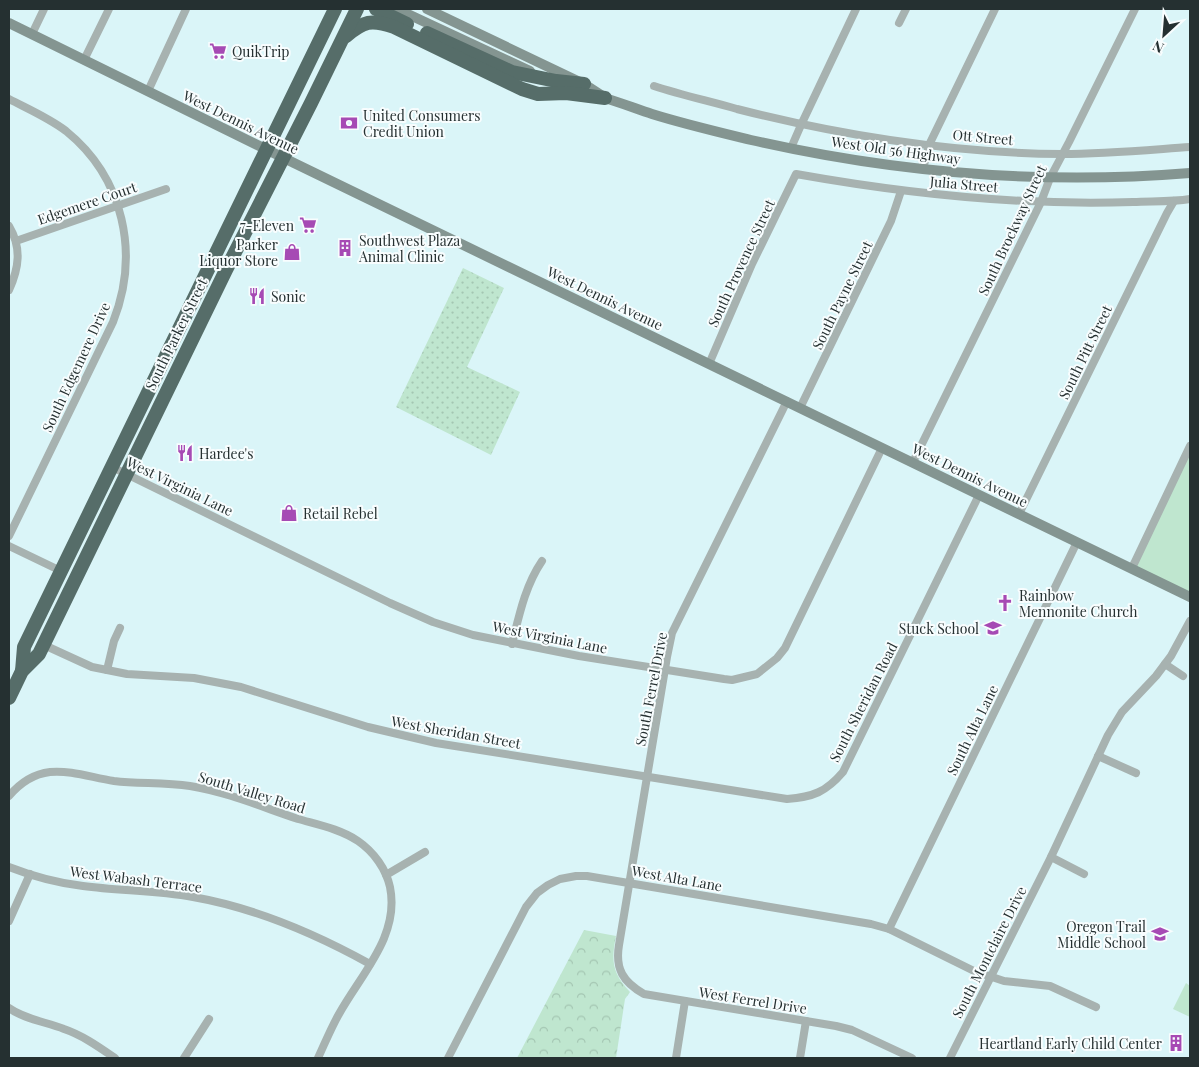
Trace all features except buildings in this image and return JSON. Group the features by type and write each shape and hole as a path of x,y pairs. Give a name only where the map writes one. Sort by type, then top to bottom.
{"highway":[{"name":"South Parker Street","path":"22,671 24,647 334,9"},
{"name":"South Parker Street","path":"9,698 22,671 40,654 226,270 357,9"},
{"path":"376,9 512,72 556,81 584,84"},
{"path":"342,40 357,26 365,22 381,22 522,90 538,94 566,93 605,98"}],"street":[{"path":"32,34 44,9"},
{"path":"84,60 109,9"},
{"path":"148,91 186,9"},
{"name":"West Old 56 Highway","path":"397,9 514,64 556,81 672,120 751,140 847,159 986,175 1101,178 1190,173"},
{"name":"West Old 56 Highway","path":"427,9 584,84 605,98"},
{"path":"791,148 856,9"},
{"path":"899,23 906,9"},
{"path":"923,169 929,145 994,9"},
{"name":"South Brockway Street","path":"913,462 1134,9"},
{"name":"West Dennis Avenue","path":"9,23 282,158 1190,597"},
{"name":"Ott Street","path":"654,86 801,125 848,134 929,145 1001,152 1062,154 1190,148"},
{"name":"South Edgemere Drive","path":"9,99 47,118 76,141 92,158 104,175 118,206 125,238 126,256 123,291 117,312 9,536"},
{"name":"South Provence Street","path":"709,364 752,264 796,174"},
{"name":"Julia Street","path":"796,174 901,191 969,198 1085,203 1190,200"},
{"name":"Edgemere Court","path":"16,241 166,190"},
{"name":"South Payne Street","path":"800,408 891,222 901,191"},
{"name":"South Pitt Street","path":"1020,514 1166,212 1174,201"},
{"path":"9,226 16,241 19,261 17,272 9,290"},
{"name":"South Ferrel Drive","path":"619,945 664,670 672,633 787,401"},
{"path":"1132,568 1190,446"},
{"name":"West Virginia Lane","path":"112,467 414,614 473,635 512,644 732,680 757,674 777,658 784,648 882,448"},
{"name":"South Sheridan Road","path":"806,797 824,790 835,782 843,772 979,494"},
{"name":"South Alta Lane","path":"889,929 1077,542"},
{"path":"9,546 61,571"},
{"path":"512,644 528,588 542,561"},
{"name":"South Montclaire Drive","path":"950,1058 1098,756 1122,712 1165,664 1177,647 1190,621"},
{"path":"107,670 114,641 120,628"},
{"name":"West Sheridan Street","path":"44,645 76,660 107,670 127,674 173,676 218,682 255,690 325,714 399,735 484,751 787,799 806,797"},
{"path":"1165,664 1183,676"},
{"path":"1098,756 1136,773"},
{"name":"South Valley Road","path":"9,796 26,780 52,772 70,773 121,782 168,783 206,789 347,834 360,842 380,863 386,875 391,899 389,925 382,945 340,1013 318,1058"},
{"path":"386,875 425,852"},
{"path":"1050,857 1084,874"},
{"name":"West Wabash Terrace","path":"9,867 56,882 81,886 170,893 222,903 259,913 303,930 370,964"},
{"path":"9,921 30,874"},
{"name":"West Alta Lane","path":"448,1058 526,907 537,893 560,879 576,876 629,883 871,924 889,929"},
{"path":"889,929 991,977 1004,981 1050,986 1096,1007"},
{"name":"West Ferrel Drive","path":"619,945 617,956 619,967 624,977 632,987 644,994 852,1030 912,1058"},
{"path":"676,1058 685,1001"},
{"path":"9,1008 18,1014 75,1034 115,1058"},
{"path":"184,1058 209,1019"},
{"path":"800,1058 806,1021"}],"green space":[{"path":"463,268 504,288 467,367 520,392 491,455 396,407"},
{"path":"1190,446 1190,597 1132,568"},
{"path":"584,930 616,936 614,966 616,973 630,992 625,999 616,1058 517,1058"},
{"path":"1186,983 1190,986 1190,1017 1173,1009"}],"place":[{"name":"QuikTrip","path":"218,51"},
{"name":"United Consumers Credit Union","path":"349,123"},
{"name":"7-Eleven","path":"308,225"},
{"name":"Southwest Plaza Animal Clinic","path":"345,248"},
{"name":"Parker Liquor Store","path":"292,252"},
{"name":"Sonic","path":"257,296"},
{"name":"Hardee's","path":"185,453"},
{"name":"Retail Rebel","path":"289,513"},
{"name":"Rainbow Mennonite Church","path":"1005,603"},
{"name":"Stuck School","path":"993,628"},
{"name":"Oregon Trail Middle School","path":"1160,934"},
{"name":"Heartland Early Child Center","path":"1176,1043"}]}
